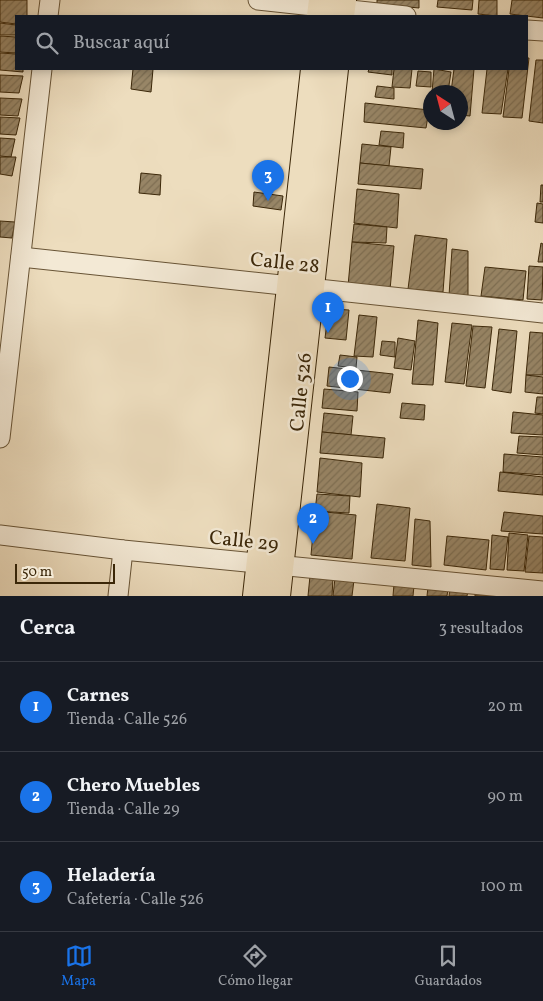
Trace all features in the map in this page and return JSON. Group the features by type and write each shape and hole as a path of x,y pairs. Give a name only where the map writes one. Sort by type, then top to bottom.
{"main road":[{"name":"Calle 526","path":"301,286 313,70"},
{"name":"Calle 526","path":"256,596 270,565 301,286 336,70"},
{"name":"Calle 526","path":"270,565 278,596"}],"street":[{"path":"48,15 50,0"},
{"path":"258,0 397,15"},
{"path":"528,30 543,31"},
{"path":"0,438 42,70"},
{"name":"Calle 28","path":"21,257 543,313"},
{"name":"Calle 29","path":"0,536 270,565 543,591"},
{"path":"118,596 123,550"}],"building":[{"path":"0,0 27,0 27,15 15,15 15,24 0,22"},
{"path":"377,0 419,0 419,8 377,4"},
{"path":"438,0 473,0 472,10 437,7"},
{"path":"479,0 497,0 497,15 478,14"},
{"path":"512,0 543,0 543,18 510,14"},
{"path":"0,23 15,25 15,35 0,35"},
{"path":"0,36 15,37 15,53 0,52"},
{"path":"0,53 15,54 15,70 23,70 23,72 0,70"},
{"path":"536,60 543,60 543,123 529,121"},
{"path":"133,70 153,70 151,92 131,89"},
{"path":"369,70 392,70 392,75 368,72"},
{"path":"394,70 412,70 410,88 392,87"},
{"path":"434,70 451,72 449,85 433,85"},
{"path":"454,70 474,70 470,116 468,116 468,85 452,85"},
{"path":"487,70 508,70 501,114 482,113"},
{"path":"509,70 528,70 522,118 503,117"},
{"path":"418,71 431,72 431,85 416,86"},
{"path":"0,75 23,76 19,93 0,92"},
{"path":"377,86 394,88 394,99 375,97"},
{"path":"0,98 22,99 18,116 0,115"},
{"path":"365,103 423,109 423,128 364,122"},
{"path":"0,117 20,118 16,135 0,134"},
{"path":"381,131 404,133 403,148 379,145"},
{"path":"0,138 15,139 11,157 0,156"},
{"path":"362,144 391,147 389,166 360,163"},
{"path":"0,157 16,157 12,176 0,174"},
{"path":"360,163 423,169 421,189 358,184"},
{"path":"141,173 161,175 160,195 139,193"},
{"path":"541,185 543,185 543,202 540,202"},
{"path":"357,189 399,194 397,228 354,223"},
{"path":"254,192 283,196 281,210 253,206"},
{"path":"537,203 543,204 543,223 535,222"},
{"path":"0,221 15,222 12,238 0,237"},
{"path":"354,224 387,227 386,243 352,242"},
{"path":"415,235 447,239 443,292 408,289"},
{"path":"352,242 394,246 390,290 348,286"},
{"path":"541,243 543,244 543,262 538,262"},
{"path":"452,249 468,251 468,298 449,296"},
{"path":"529,266 543,267 542,300 527,299"},
{"path":"485,267 526,271 523,300 481,296"},
{"path":"333,309 349,310 346,340 325,338 328,314"},
{"path":"359,315 377,317 373,357 354,356"},
{"path":"418,320 438,323 433,385 412,384"},
{"path":"452,323 472,325 464,384 445,382"},
{"path":"473,326 492,327 485,388 466,386"},
{"path":"499,329 517,331 511,393 492,390"},
{"path":"530,332 543,333 543,375 526,375"},
{"path":"398,338 415,341 411,370 394,368"},
{"path":"382,341 395,342 395,357 380,355"},
{"path":"340,355 357,357 356,368 338,366"},
{"path":"329,367 393,374 390,393 327,386"},
{"path":"526,375 543,377 543,394 525,392"},
{"path":"324,389 358,392 357,411 322,408"},
{"path":"537,397 543,397 543,414 535,413"},
{"path":"402,403 425,405 424,420 400,418"},
{"path":"513,412 543,415 543,435 511,433"},
{"path":"324,413 353,416 351,435 322,432"},
{"path":"322,432 385,438 383,458 320,453"},
{"path":"519,436 543,437 543,455 517,453"},
{"path":"504,454 543,457 543,475 503,472"},
{"path":"320,458 362,463 360,497 317,492"},
{"path":"500,472 543,477 543,495 498,491"},
{"path":"317,494 350,496 349,513 315,511"},
{"path":"377,504 410,508 405,561 371,558"},
{"path":"315,511 356,515 352,559 311,555"},
{"path":"504,512 543,516 543,534 501,531"},
{"path":"415,519 430,521 431,567 412,565"},
{"path":"509,533 528,535 524,571 507,570"},
{"path":"492,535 508,537 504,570 490,569"},
{"path":"447,536 489,540 486,570 444,565"},
{"path":"529,536 543,537 543,573 525,572"},
{"path":"310,576 333,578 332,596 308,596"},
{"path":"335,578 354,580 352,596 333,596"},
{"path":"394,584 414,586 413,596 393,596"},
{"path":"428,587 448,589 447,596 427,596"},
{"path":"450,589 468,591 467,596 449,596"},
{"path":"475,593 493,595 493,596 475,596"}],"place":[{"name":"Heladería","path":"268,201"},
{"name":"Carnes","path":"328,333"},
{"name":"Chero Muebles","path":"313,544"}]}
